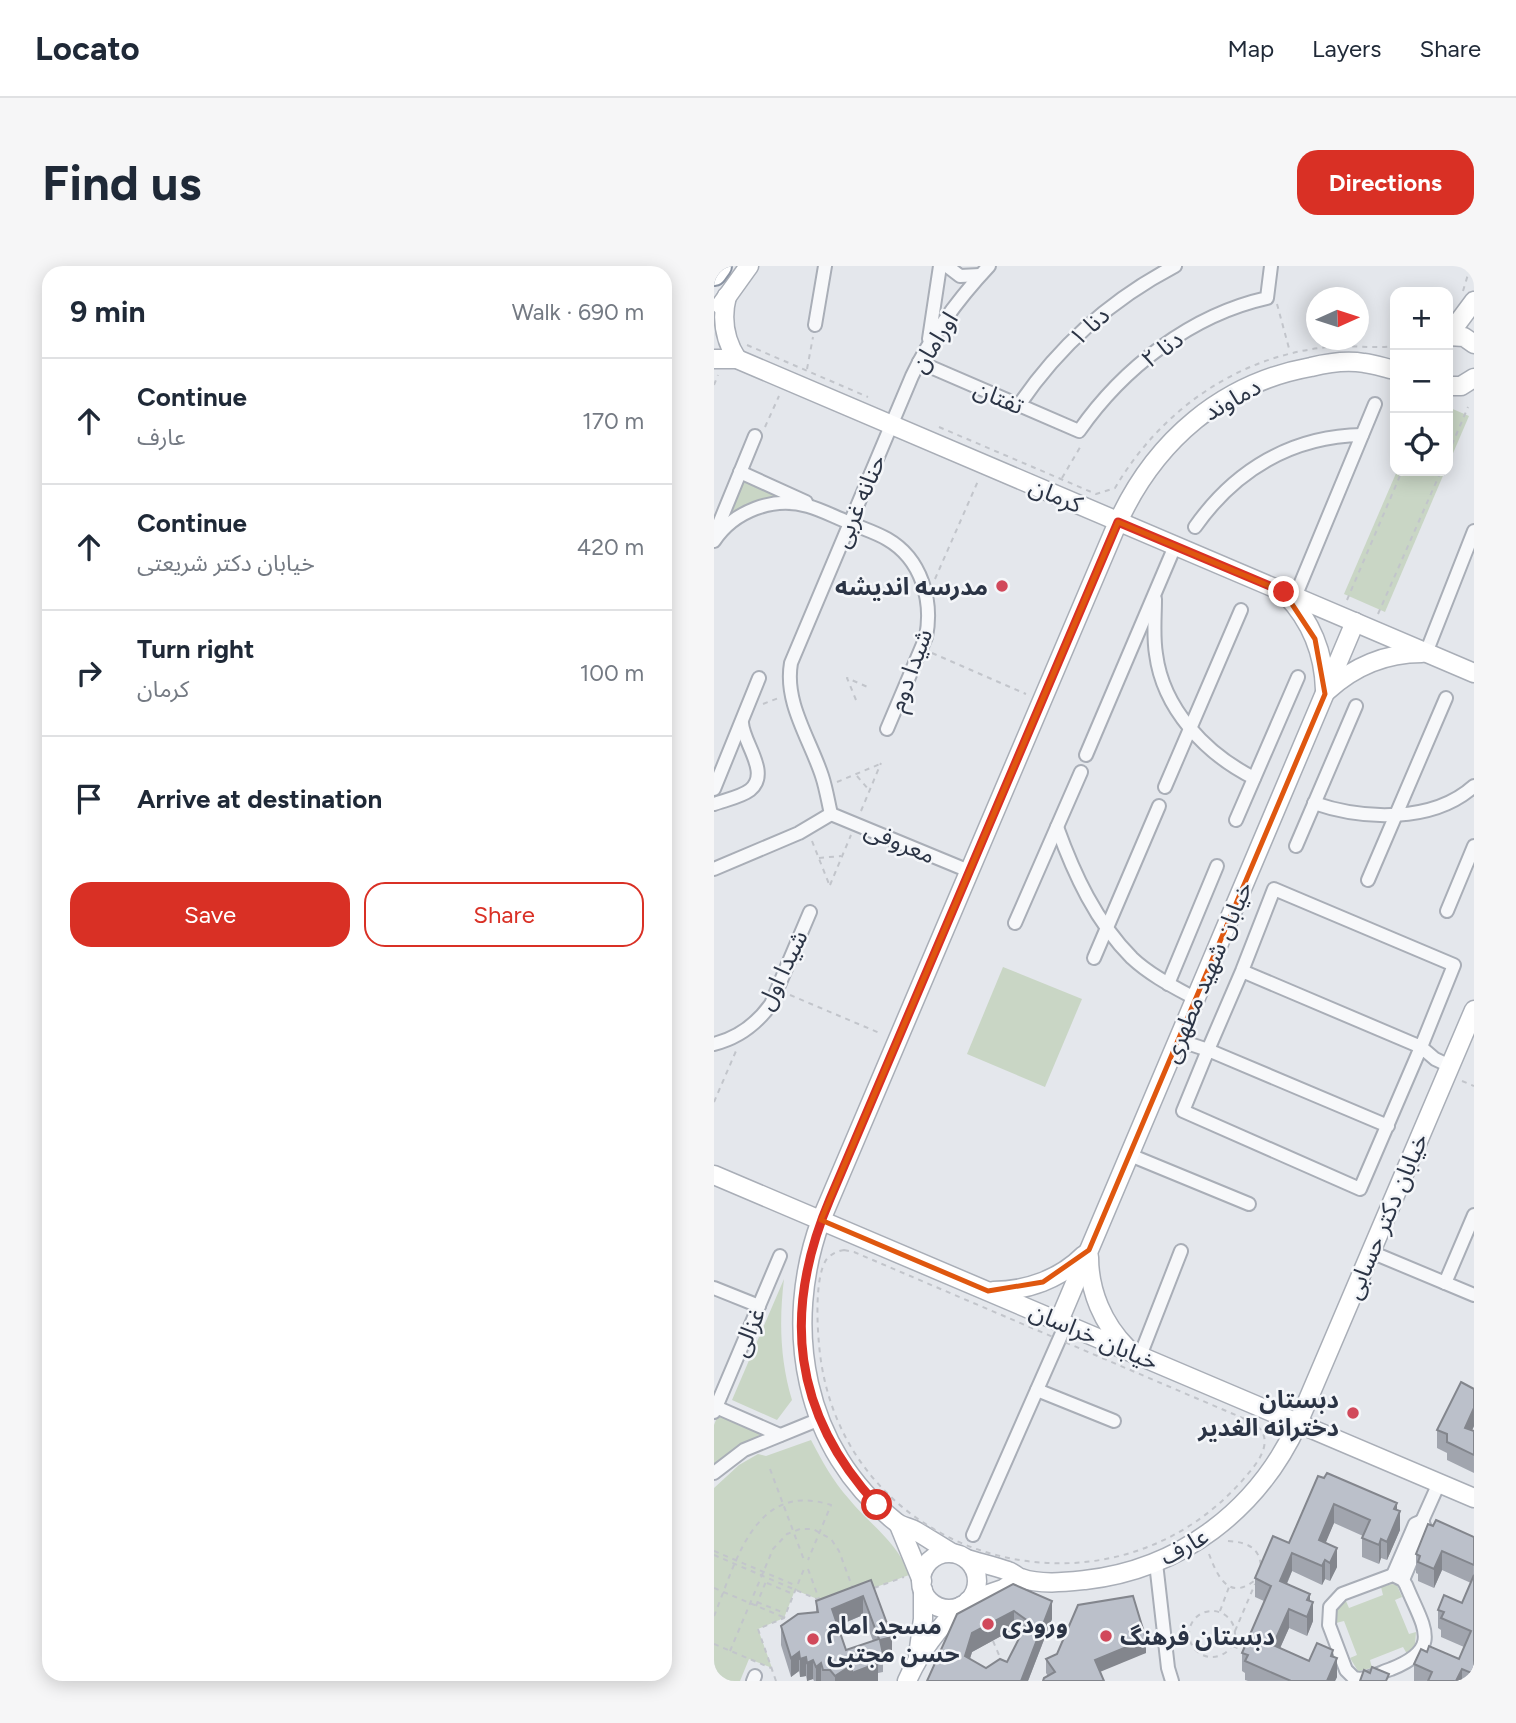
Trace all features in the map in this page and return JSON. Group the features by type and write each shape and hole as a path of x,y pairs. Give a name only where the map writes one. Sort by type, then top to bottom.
{"highway":[{"path":"714,273 719,266"}],"street":[{"path":"714,313 749,266"},
{"path":"815,325 825,266"},
{"path":"928,342 940,266"},
{"path":"947,266 960,276 984,271"},
{"name":"دنا ۱","path":"1019,405 1047,368 1085,328 1127,294 1175,266"},
{"path":"1271,266 1272,301"},
{"name":"اورامان","path":"891,425 928,342 984,271"},
{"path":"727,296 724,326 728,344 740,352"},
{"name":"دنا ۲","path":"1081,437 1114,388 1171,340 1215,316 1272,301"},
{"path":"1453,329 1474,301"},
{"path":"1453,336 1464,337 1474,344"},
{"name":"کرمان","path":"716,367 740,352 804,379 891,425 1474,673"},
{"path":"1363,362 1390,359"},
{"name":"تفتان","path":"919,362 1019,405 1081,437"},
{"name":"دماوند","path":"969,871 1118,522 1128,500 1152,463 1182,431 1216,404 1276,375 1321,365 1363,362 1390,369"},
{"path":"1453,386 1461,386 1474,378"},
{"path":"1453,388 1471,402"},
{"path":"1325,694 1323,666 1315,639 1289,595 1375,404"},
{"name":"حنانه غربی","path":"831,814 823,777 793,702 789,679 793,655 891,425"},
{"path":"1195,527 1212,504 1232,484 1263,461 1315,440 1362,435"},
{"path":"714,539 755,436"},
{"path":"740,472 822,511"},
{"path":"714,539 734,520 764,506 797,504 822,511"},
{"name":"شیدا دوم","path":"822,511 887,539 905,554 923,582 928,603 926,637 887,729"},
{"path":"1325,694 1351,673 1371,663 1398,655 1426,653 1474,531"},
{"path":"1086,755 1175,546"},
{"path":"1155,594 1155,653 1172,701 1190,729 1219,757 1254,778"},
{"path":"1165,787 1241,610"},
{"name":"خیابان شهید مطهری","path":"1063,1323 1089,1250 1355,622"},
{"path":"1129,656 1155,653"},
{"path":"1236,820 1298,677"},
{"path":"732,747 759,678"},
{"path":"1368,880 1446,698"},
{"path":"1296,846 1356,706"},
{"path":"743,719 743,730 757,767 757,781 747,792 717,803 714,788 719,766 738,741 746,740"},
{"path":"1015,923 1081,772"},
{"path":"1314,803 1354,814 1396,815 1427,809 1472,790"},
{"path":"1094,958 1159,806"},
{"path":"714,869 799,833 831,814"},
{"name":"معروفی","path":"831,814 969,871"},
{"path":"1058,827 1079,882 1106,928 1133,959 1168,984 1196,999"},
{"path":"1447,911 1474,846"},
{"path":"1042,862 1068,858"},
{"path":"1168,984 1217,866"},
{"name":"عارف","path":"969,871 821,1220 809,1255 801,1326 805,1370 820,1419 848,1471 877,1505 899,1525 913,1529 960,1556 1012,1571 1020,1578 1056,1581 1098,1579 1156,1563 1200,1540 1235,1513 1258,1489 1278,1462 1298,1423"},
{"path":"1274,889 1454,965 1360,1189 1183,1111 1242,971 1274,889"},
{"name":"شیدا اول","path":"714,1044 738,1035 764,1014 771,1004 810,912"},
{"path":"1242,971 1420,1047 1435,1059 1450,1066"},
{"name":"خیابان دکتر حسابی","path":"1298,1423 1474,1010"},
{"path":"1178,1040 1208,1050 1388,1126"},
{"path":"1130,1155 1249,1205"},
{"name":"خیابان خراسان","path":"714,1175 1474,1497"},
{"path":"1445,1283 1474,1215"},
{"path":"988,1291 1022,1289 1043,1282 1068,1268 1089,1250"},
{"path":"1089,1250 1091,1278 1098,1305 1109,1325 1135,1354 1181,1251"},
{"path":"1371,1252 1474,1295"},
{"name":"غزالی","path":"780,1256 715,1410 780,1434"},
{"path":"714,1288 759,1306"},
{"path":"973,1535 1037,1390 1063,1323"},
{"path":"1037,1390 1114,1421"},
{"path":"714,1473 744,1450 820,1419"},
{"path":"1398,1578 1424,1630 1423,1648 1410,1661 1354,1679 1329,1625 1330,1607 1342,1594 1398,1578 1425,1528 1422,1521 1439,1483"},
{"name":"عارف","path":"899,1525 918,1582"},
{"path":"907,1681 918,1656 976,1588 977,1580 972,1565 960,1556 944,1553 931,1560 918,1582 924,1607 918,1656"},
{"path":"1156,1563 1168,1668 1172,1681"},
{"path":"918,1582 932,1602 946,1608 1003,1589 1020,1578"}],"path":[{"path":"1272,301 1290,353"},
{"path":"804,379 815,325"},
{"path":"740,352 804,379 868,397"},
{"path":"714,385 716,367"},
{"path":"1453,443 1471,402"},
{"path":"939,427 1096,494 1115,488 1125,472"},
{"path":"1062,479 1081,437"},
{"path":"1347,600 1400,476"},
{"path":"1378,614 1438,476"},
{"path":"934,583 978,481"},
{"path":"931,653 1026,694"},
{"path":"856,701 847,678 870,688"},
{"path":"756,707 780,697"},
{"path":"836,782 881,763 861,811"},
{"path":"855,774 869,791"},
{"path":"811,839 830,885 851,835"},
{"path":"819,858 842,856"},
{"path":"786,993 882,1034"},
{"path":"714,1102 737,1046"},
{"path":"1462,1081 1474,1086"},
{"path":"714,1616 747,1538 758,1521 783,1504 802,1500 831,1504 806,1560 793,1531 783,1504 770,1469"},
{"path":"730,1651 776,1543 793,1531 807,1529 820,1532 835,1545 855,1595"},
{"path":"1228,1541 1246,1543 1253,1547 1260,1559 1259,1574 1232,1645 1223,1655 1210,1657 1198,1653 1190,1642 1189,1629 1195,1618 1207,1611 1220,1612 1230,1620 1235,1633"},
{"path":"714,1550 797,1586"},
{"path":"1209,1554 1219,1577 1230,1586 1244,1587 1255,1580"},
{"path":"714,1555 736,1565 795,1590 819,1600 806,1569 797,1586 795,1590 793,1594 784,1618"},
{"path":"756,1606 767,1578"},
{"path":"766,1582 793,1594"},
{"path":"866,1591 918,1582"},
{"path":"1220,1612 1230,1586"},
{"path":"714,1588 784,1618"},
{"path":"757,1602 785,1613"},
{"path":"776,1681 758,1629 784,1618"},
{"path":"993,1642 1004,1665"},
{"path":"714,1644 772,1668"},
{"path":"1232,1645 1241,1650"}],"highlighted area":[{"path":"1118,522 1284,592 1315,639 1325,694 1089,1250 1043,1282 988,1291 821,1220"}],"green space":[{"path":"1453,409 1469,416 1453,453"},
{"path":"1395,476 1443,476 1385,612 1344,594"},
{"path":"741,477 789,497 753,504 722,522"},
{"path":"1003,967 1082,999 1045,1087 967,1054"},
{"path":"784,1279 782,1340 792,1400 777,1420 732,1400"},
{"path":"719,1412 760,1433 714,1466 714,1425"},
{"path":"811,1440 838,1485 891,1543 909,1575 830,1604 795,1590 784,1618 758,1629 772,1668 749,1659 740,1681 714,1681 714,1488 739,1465 758,1454 766,1456"},
{"path":"1397,1585 1402,1597 1395,1600 1409,1634 1416,1632 1415,1645 1407,1654 1403,1647 1370,1660 1372,1668 1358,1671 1350,1658 1357,1655 1344,1621 1336,1623 1337,1610 1346,1601 1349,1608 1383,1595 1381,1587"}],"building":[{"path":"1461,1382 1474,1389 1474,1408 1465,1428 1474,1431 1474,1455 1447,1442 1447,1434 1437,1430"},
{"path":"1327,1473 1397,1503 1394,1509 1400,1511 1387,1542 1381,1539 1379,1545 1362,1538 1370,1520 1334,1504 1319,1540 1337,1548 1330,1563 1325,1560 1322,1566 1292,1553 1280,1581 1310,1594 1307,1600 1313,1602 1307,1617 1289,1609 1273,1645 1309,1661 1317,1643 1333,1650 1331,1656 1337,1658 1327,1681 1291,1681 1245,1661 1248,1655 1242,1653 1271,1586 1255,1578 1273,1536 1289,1543 1318,1476 1324,1478"},
{"path":"1436,1520 1474,1537 1474,1565 1442,1551 1434,1569 1418,1562 1420,1556 1416,1554 1428,1524 1433,1526"},
{"path":"1474,1575 1474,1674 1462,1669 1456,1681 1428,1681 1432,1672 1414,1664 1421,1649 1427,1652 1429,1646 1459,1659 1471,1631 1441,1618 1444,1612 1438,1610 1444,1595 1462,1603"},
{"path":"871,1580 892,1637 880,1640 883,1654 877,1654 878,1663 852,1673 852,1665 835,1676 830,1670 823,1670 821,1663 816,1667 813,1660 807,1663 806,1657 800,1659 799,1652 791,1658 781,1626 798,1614 818,1612 816,1601","holes":["863,1596 879,1639 846,1650 832,1609"]},
{"path":"1013,1584 1052,1601 1021,1681 927,1681 957,1614","holes":["1014,1611 1028,1621 1007,1662 1000,1659 986,1668 965,1656 972,1633"]},
{"name":"دبستان فرهنگ","path":"1133,1596 1146,1639 1095,1660 1104,1681 1043,1681 1055,1672 1046,1659 1057,1654 1078,1605"},
{"path":"1372,1667 1389,1674 1386,1681 1360,1681 1364,1670 1370,1673"}],"place":[{"name":"مدرسه اندیشه","path":"1002,586"},
{"name":"دبستان دخترانه الغدیر","path":"1353,1413"},
{"name":"ورودی","path":"988,1624"},
{"name":"دبستان فرهنگ","path":"1106,1636"},
{"name":"مسجد امام حسن مجتبی","path":"813,1639"}],"route":[{"path":"877,1505 836,1453 810,1392 801,1326 801,1304 808,1260 830,1199 1118,522 1284,592"}]}
